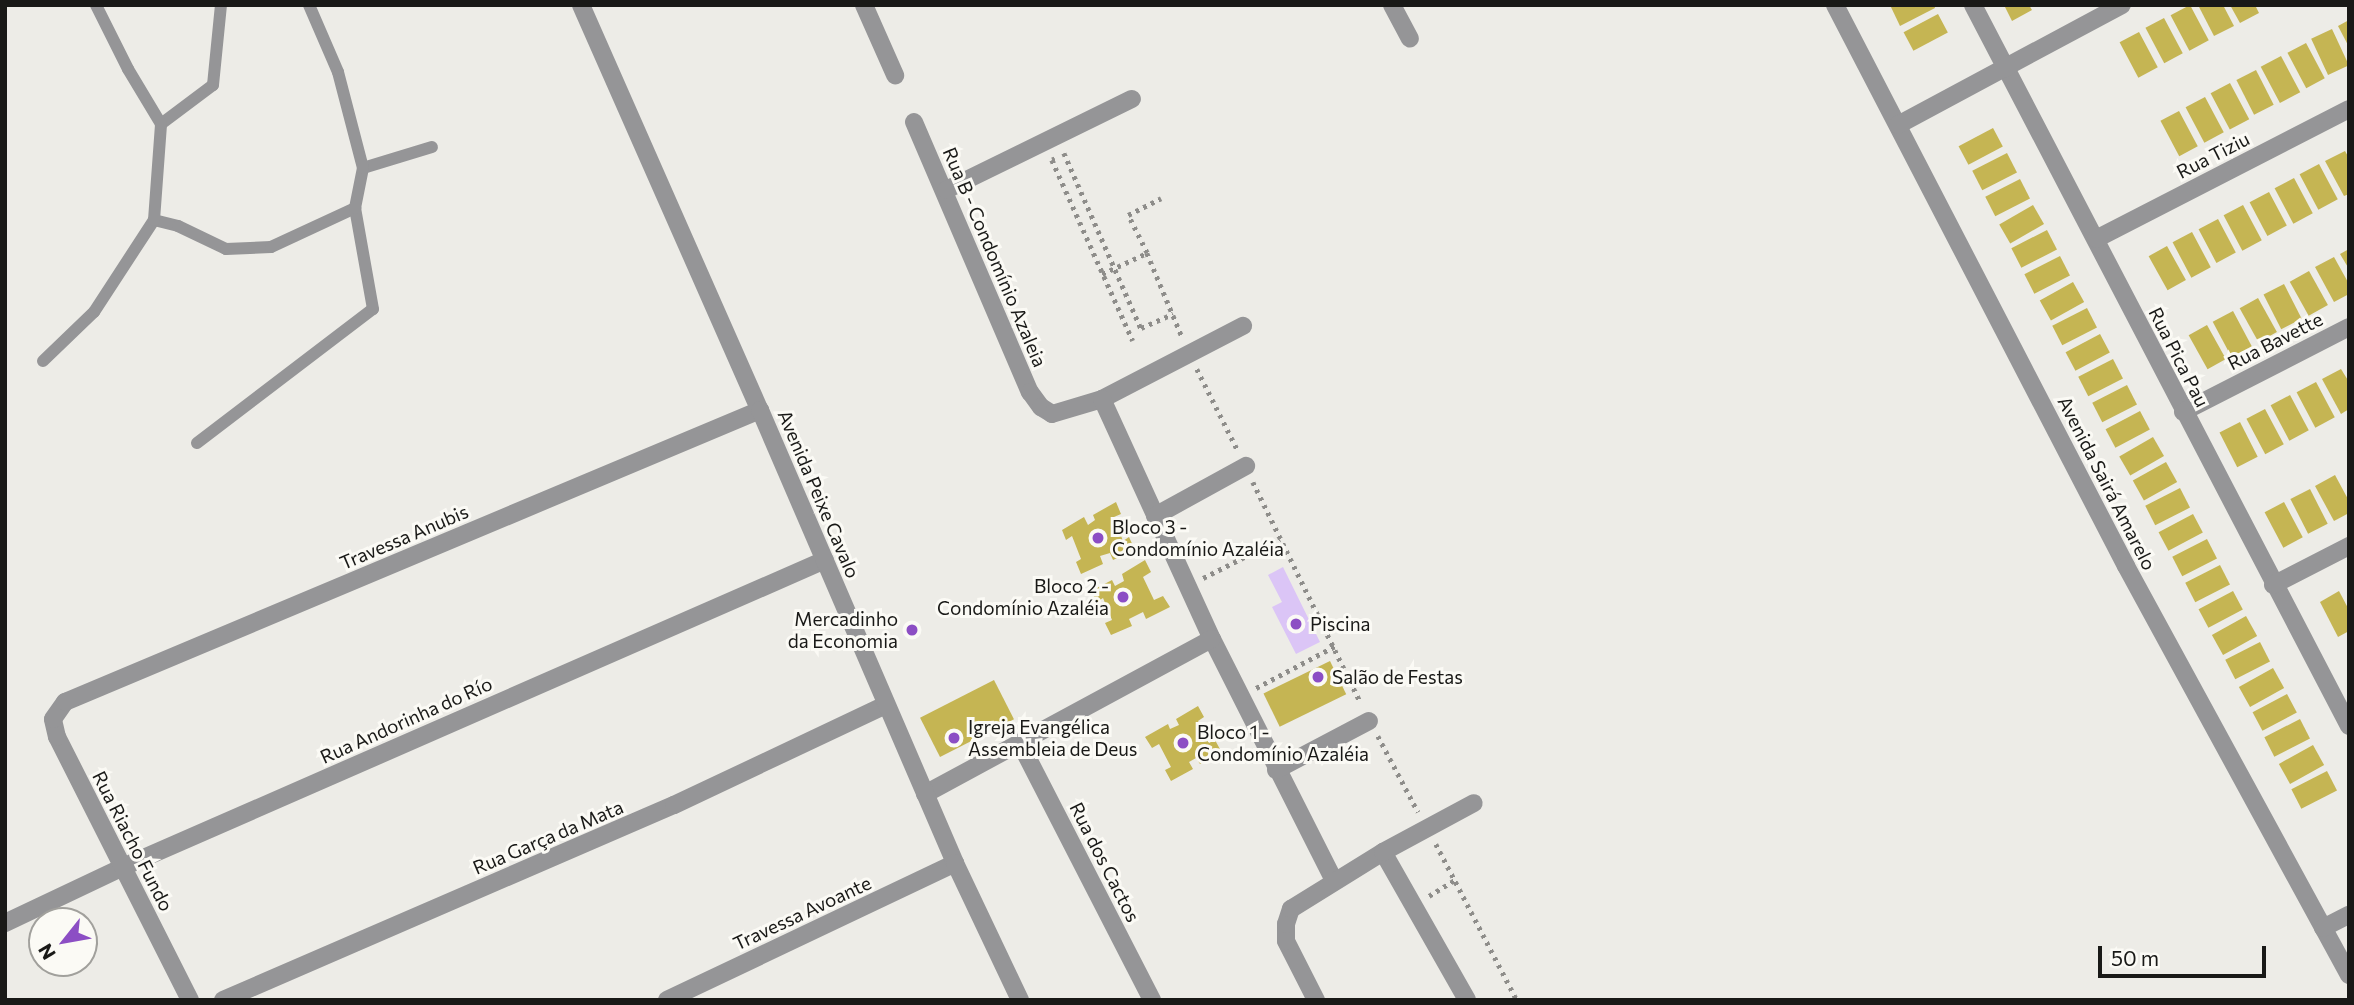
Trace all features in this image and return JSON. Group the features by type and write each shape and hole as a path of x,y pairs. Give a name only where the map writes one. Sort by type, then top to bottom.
{"street":[{"name":"Avenida Peixe Cavalo","path":"581,5 760,410 955,863 1020,1000"},
{"path":"864,5 895,75"},
{"path":"1392,5 1410,39"},
{"name":"Avenida Sairá Amarelo","path":"1835,5 2126,566 2349,975"},
{"name":"Rua Pica Pau","path":"1973,5 2273,585 2349,726"},
{"path":"1898,125 2122,5"},
{"path":"946,190 1132,99"},
{"name":"Rua Tiziu","path":"2096,239 2349,109"},
{"name":"Rua B - Condomínio Azaleia","path":"914,122 946,190 1030,392 1041,407 1052,414 1102,399"},
{"path":"1243,326 1102,399 1212,639 1334,881"},
{"name":"Rua Bavette","path":"2183,412 2349,327"},
{"name":"Travessa Anubis","path":"65,702 760,410"},
{"path":"1156,516 1245,466"},
{"path":"2273,585 2349,546"},
{"name":"Rua Andorinha do Río","path":"5,923 123,867 825,560"},
{"path":"925,793 1212,639"},
{"name":"Rua Riacho Fundo","path":"65,702 53,719 57,737 190,1000"},
{"name":"Rua Garça da Mata","path":"223,1000 674,805 886,705"},
{"path":"1276,770 1369,721"},
{"name":"Rua dos Cactos","path":"1020,743 1152,1000"},
{"path":"1316,1000 1286,941 1286,924 1291,909 1383,852 1474,803"},
{"path":"1383,852 1467,1000"},
{"name":"Travessa Avoante","path":"667,1000 955,863"},
{"path":"2323,928 2349,915"}],"lane":[{"path":"43,361 94,312 154,220 161,124 128,69 96,5"},
{"path":"161,124 213,85 221,5"},
{"path":"197,443 373,309 355,208 363,169 338,72 309,5"},
{"path":"363,169 432,147"},
{"path":"154,220 178,226 226,249 271,247 355,208"}],"path":[{"path":"1056,136 1141,328 1173,314"},
{"path":"1065,154 1052,160 1133,341"},
{"path":"1161,198 1128,215 1190,355 1335,646 1369,721 1456,878 1517,1000"},
{"path":"1102,274 1147,253"},
{"path":"1188,585 1280,539"},
{"path":"1240,697 1335,646"},
{"path":"1414,906 1456,878"}],"shaded area":[{"name":"Piscina","path":"1283,567 1320,642 1296,654 1272,607 1282,602 1268,575"}],"building":[{"path":"1890,5 1934,5 1935,8 1900,26"},
{"path":"2004,5 2029,5 2032,10 2012,21"},
{"path":"2190,5 2209,40 2189,51 2171,15"},
{"path":"2198,5 2223,5 2234,26 2214,36"},
{"path":"2230,5 2255,5 2259,13 2240,23"},
{"path":"1938,14 1948,33 1913,51 1904,32"},
{"path":"2164,18 2183,53 2164,63 2145,28"},
{"path":"2349,20 2349,47 2338,26"},
{"path":"2332,29 2349,65 2328,75 2311,39"},
{"path":"2139,32 2158,67 2138,78 2120,42"},
{"path":"2306,43 2325,78 2306,88 2287,53"},
{"path":"2281,56 2300,92 2280,103 2261,67"},
{"path":"2256,70 2274,105 2254,115 2236,80"},
{"path":"2230,83 2249,119 2230,130 2211,93"},
{"path":"2205,97 2224,132 2204,143 2186,107"},
{"path":"2179,111 2198,146 2179,156 2160,121"},
{"path":"1993,128 2003,147 1968,165 1959,146"},
{"path":"2345,151 2349,158 2349,194 2344,196 2325,161"},
{"path":"2007,153 2017,173 1982,190 1972,171"},
{"path":"2319,164 2338,199 2318,210 2300,174"},
{"path":"2294,178 2313,213 2293,224 2275,188"},
{"path":"2020,179 2030,199 1995,216 1985,197"},
{"path":"2269,192 2287,226 2267,236 2250,202"},
{"path":"2033,205 2044,224 2010,244 1999,224"},
{"path":"2243,205 2262,240 2242,251 2224,215"},
{"path":"2218,219 2236,253 2216,263 2199,229"},
{"path":"2047,230 2057,250 2021,268 2011,248"},
{"path":"2192,232 2211,267 2191,278 2173,242"},
{"path":"2167,246 2186,280 2168,290 2149,256"},
{"path":"2349,249 2349,269 2340,254"},
{"path":"2060,256 2070,276 2034,294 2024,274"},
{"path":"2334,257 2349,284 2349,294 2334,302 2315,267"},
{"path":"2309,271 2328,305 2309,316 2290,282"},
{"path":"2073,282 2084,302 2051,321 2040,300"},
{"path":"2284,284 2302,319 2281,329 2264,294"},
{"path":"2258,298 2277,332 2259,342 2240,308"},
{"path":"2087,308 2097,328 2062,345 2052,326"},
{"path":"2233,311 2252,346 2231,357 2213,322"},
{"path":"2207,325 2226,359 2208,369 2189,335"},
{"path":"2100,334 2110,353 2075,371 2066,352"},
{"path":"2113,359 2123,379 2088,396 2078,377"},
{"path":"2341,369 2349,382 2349,409 2341,414 2322,379"},
{"path":"2316,382 2335,417 2315,428 2297,392"},
{"path":"2127,385 2137,405 2102,422 2092,403"},
{"path":"2290,395 2309,430 2289,441 2271,405"},
{"path":"2265,409 2284,444 2265,454 2246,419"},
{"path":"2140,411 2150,430 2115,448 2106,429"},
{"path":"2240,422 2258,457 2237,467 2220,432"},
{"path":"2153,437 2164,456 2130,476 2119,456"},
{"path":"2166,462 2177,482 2144,501 2133,480"},
{"path":"2335,475 2349,501 2349,513 2334,521 2315,486"},
{"path":"2180,488 2190,508 2155,525 2145,506"},
{"path":"2310,489 2328,524 2308,534 2290,499"},
{"name":"Bloco 3 - Condomínio Azaléia","path":"1116,502 1121,514 1114,517 1123,541 1129,537 1135,550 1113,560 1110,553 1100,556 1103,564 1081,574 1076,562 1081,559 1072,536 1066,540 1062,530 1084,517 1088,525 1095,520 1093,515"},
{"path":"2284,502 2303,537 2283,548 2265,512"},
{"path":"2193,514 2203,533 2168,551 2159,532"},
{"path":"2207,539 2217,559 2182,576 2172,557"},
{"name":"Bloco 2 - Condomínio Azaléia","path":"1145,560 1151,572 1143,577 1154,600 1163,596 1170,607 1146,619 1143,612 1129,619 1132,626 1111,635 1105,623 1112,620 1103,598 1097,602 1091,591 1112,580 1115,586 1124,581 1122,574"},
{"path":"2220,565 2230,585 2195,602 2185,583"},
{"path":"2233,591 2243,610 2208,628 2199,609"},
{"path":"2339,591 2349,610 2349,631 2338,637 2320,602"},
{"path":"2246,616 2257,636 2223,655 2212,635"},
{"path":"2260,642 2270,662 2235,679 2225,660"},
{"name":"Salão de Festas","path":"1330,661 1346,694 1280,727 1263,693"},
{"path":"2273,668 2284,688 2250,707 2239,687"},
{"name":"Igreja Evangélica Assembleia de Deus","path":"994,680 1014,719 940,757 920,718"},
{"path":"2287,694 2297,713 2262,731 2253,712"},
{"name":"Bloco 1 - Condomínio Azaléia","path":"1198,706 1204,717 1198,721 1209,743 1215,740 1221,751 1200,764 1196,758 1189,762 1193,769 1171,781 1165,770 1171,767 1159,744 1152,748 1145,737 1168,724 1170,729 1179,725 1176,719"},
{"path":"2300,719 2310,739 2274,757 2264,737"},
{"path":"2313,745 2324,765 2290,784 2279,764"},
{"path":"2327,771 2337,791 2301,809 2291,789"}],"place":[{"name":"Bloco 3 - Condomínio Azaléia","path":"1098,538"},
{"name":"Bloco 2 - Condomínio Azaléia","path":"1123,597"},
{"name":"Piscina","path":"1296,624"},
{"name":"Mercadinho da Economia","path":"912,630"},
{"name":"Salão de Festas","path":"1318,677"},
{"name":"Igreja Evangélica Assembleia de Deus","path":"954,738"},
{"name":"Bloco 1 - Condomínio Azaléia","path":"1183,743"}]}
